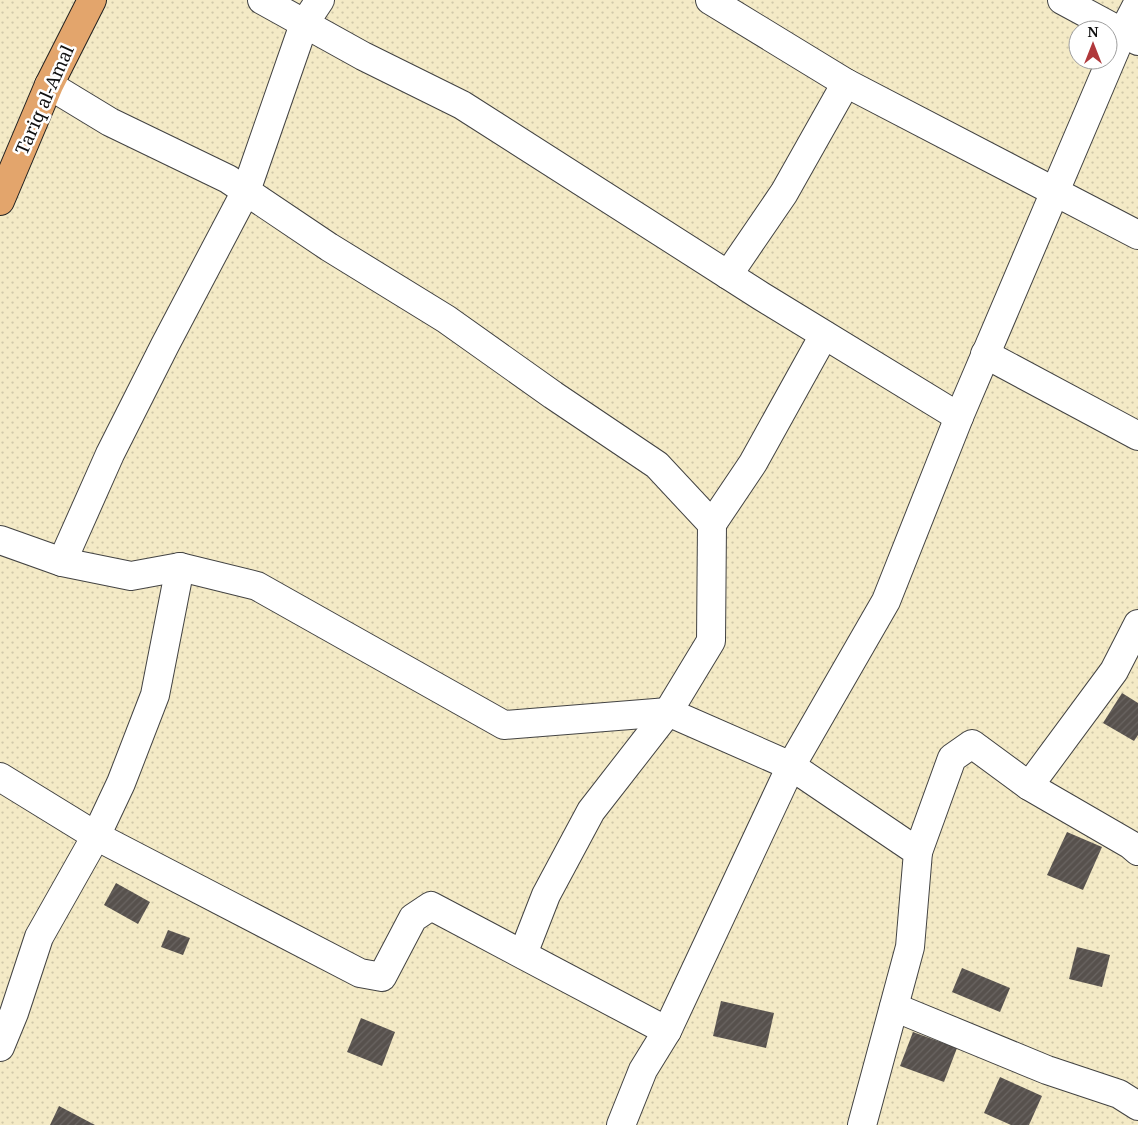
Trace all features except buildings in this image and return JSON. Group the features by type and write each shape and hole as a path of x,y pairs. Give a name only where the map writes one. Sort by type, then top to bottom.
{"highway":[{"name":"Tariq al-Amal","path":"0,201 49,85 92,0"}],"street":[{"path":"262,0 363,56 462,105 824,335 959,417"},
{"path":"62,562 114,446 246,191 304,24 320,0"},
{"path":"1062,0 1130,38"},
{"path":"718,2 846,83 1138,235"},
{"path":"621,1125 643,1070 667,1031 791,766 886,601 985,354 1056,192 1130,38 1138,3"},
{"path":"728,274 784,193 846,83"},
{"path":"49,85 110,122 228,178 329,247 446,319 553,395 657,465 712,524"},
{"path":"523,954 546,895 591,811 668,712 711,640 712,524 753,463 824,335"},
{"path":"985,354 1138,436"},
{"path":"0,540 62,562 130,576 180,567 257,586 504,725 668,712 791,766 918,852"},
{"path":"0,1047 14,1013 39,937 96,836 122,784 155,695 180,567"},
{"path":"1029,786 1114,671 1138,624"},
{"path":"862,1125 910,947 918,852 952,758 972,744 1029,786 1131,845 1138,851"},
{"path":"0,777 96,836 360,973 382,977 413,918 431,906 667,1031"},
{"path":"894,1006 1047,1070 1119,1094 1138,1106"}],"sand":[{"path":"0,0 1138,0 1138,1125 0,1125"}]}
